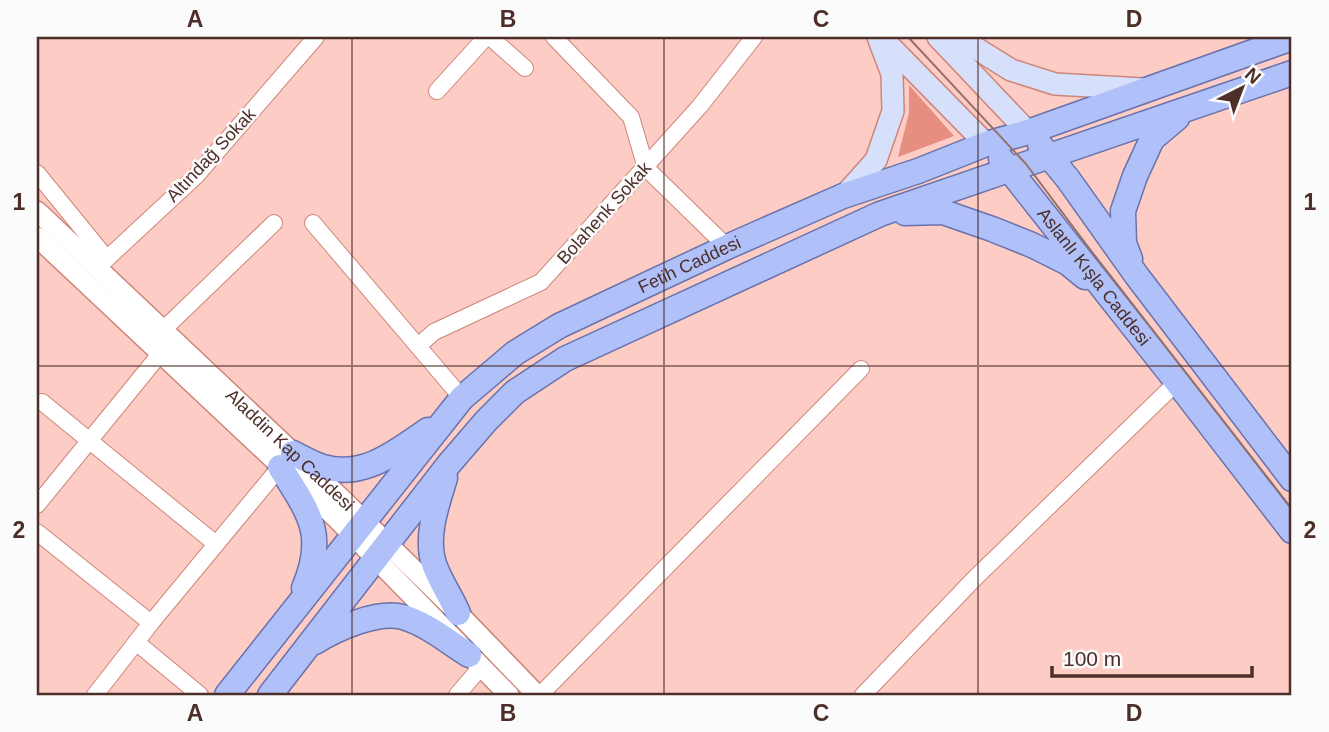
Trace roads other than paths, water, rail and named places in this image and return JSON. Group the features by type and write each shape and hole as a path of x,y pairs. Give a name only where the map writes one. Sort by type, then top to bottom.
{"main road":[{"name":"Aslanlı Kışla Caddesi","path":"879,37 1010,170 1292,531"},
{"path":"843,196 876,160 893,111 892,74 879,37"},
{"name":"Aslanlı Kışla Caddesi","path":"938,37 1049,155 1136,276 1292,480"},
{"path":"958,37 1011,70 1055,84 1146,89"},
{"name":"Fetih Caddesi","path":"227,695 455,407 515,353 559,326 843,196 1292,38"},
{"name":"Fetih Caddesi","path":"270,695 449,464 515,393 565,359 880,214 1292,73"},
{"path":"1136,276 1124,243 1123,211 1152,139 1187,109"},
{"path":"880,214 943,212 992,229 1068,263 1112,299"},
{"path":"286,460 348,470 368,467 388,458 455,407"},
{"path":"286,460 315,534 315,559 296,608"},
{"path":"449,464 437,502 431,539 433,562 458,613"},
{"path":"308,646 347,625 381,617 400,616 423,625 475,662"}],"street":[{"path":"437,91 488,37 525,68"},
{"path":"554,37 631,117 646,168 727,247"},
{"name":"Bolahenk Sokak","path":"418,346 434,332 541,282 700,106 754,37"},
{"name":"Altındağ Sokak","path":"103,263 196,176 310,39"},
{"path":"37,173 103,263"},
{"name":"Aladdin Kap Caddesi","path":"37,211 103,263 286,460"},
{"path":"164,329 274,223"},
{"path":"313,223 418,346 455,407"},
{"name":"Aladdin Kap Caddesi","path":"37,237 160,354 286,460 359,529 381,551 475,662 509,695"},
{"path":"37,505 160,354"},
{"path":"538,695 861,369"},
{"path":"863,695 974,579 1177,382"},
{"path":"42,402 216,544"},
{"path":"95,695 286,460"},
{"path":"37,532 151,623"},
{"name":"Aladdin Kap Caddesi","path":"381,551 458,613 538,695"},
{"path":"136,642 200,695"},
{"path":"457,695 475,662"}],"tram line":[{"path":"908,37 1026,164 1292,509"}]}
